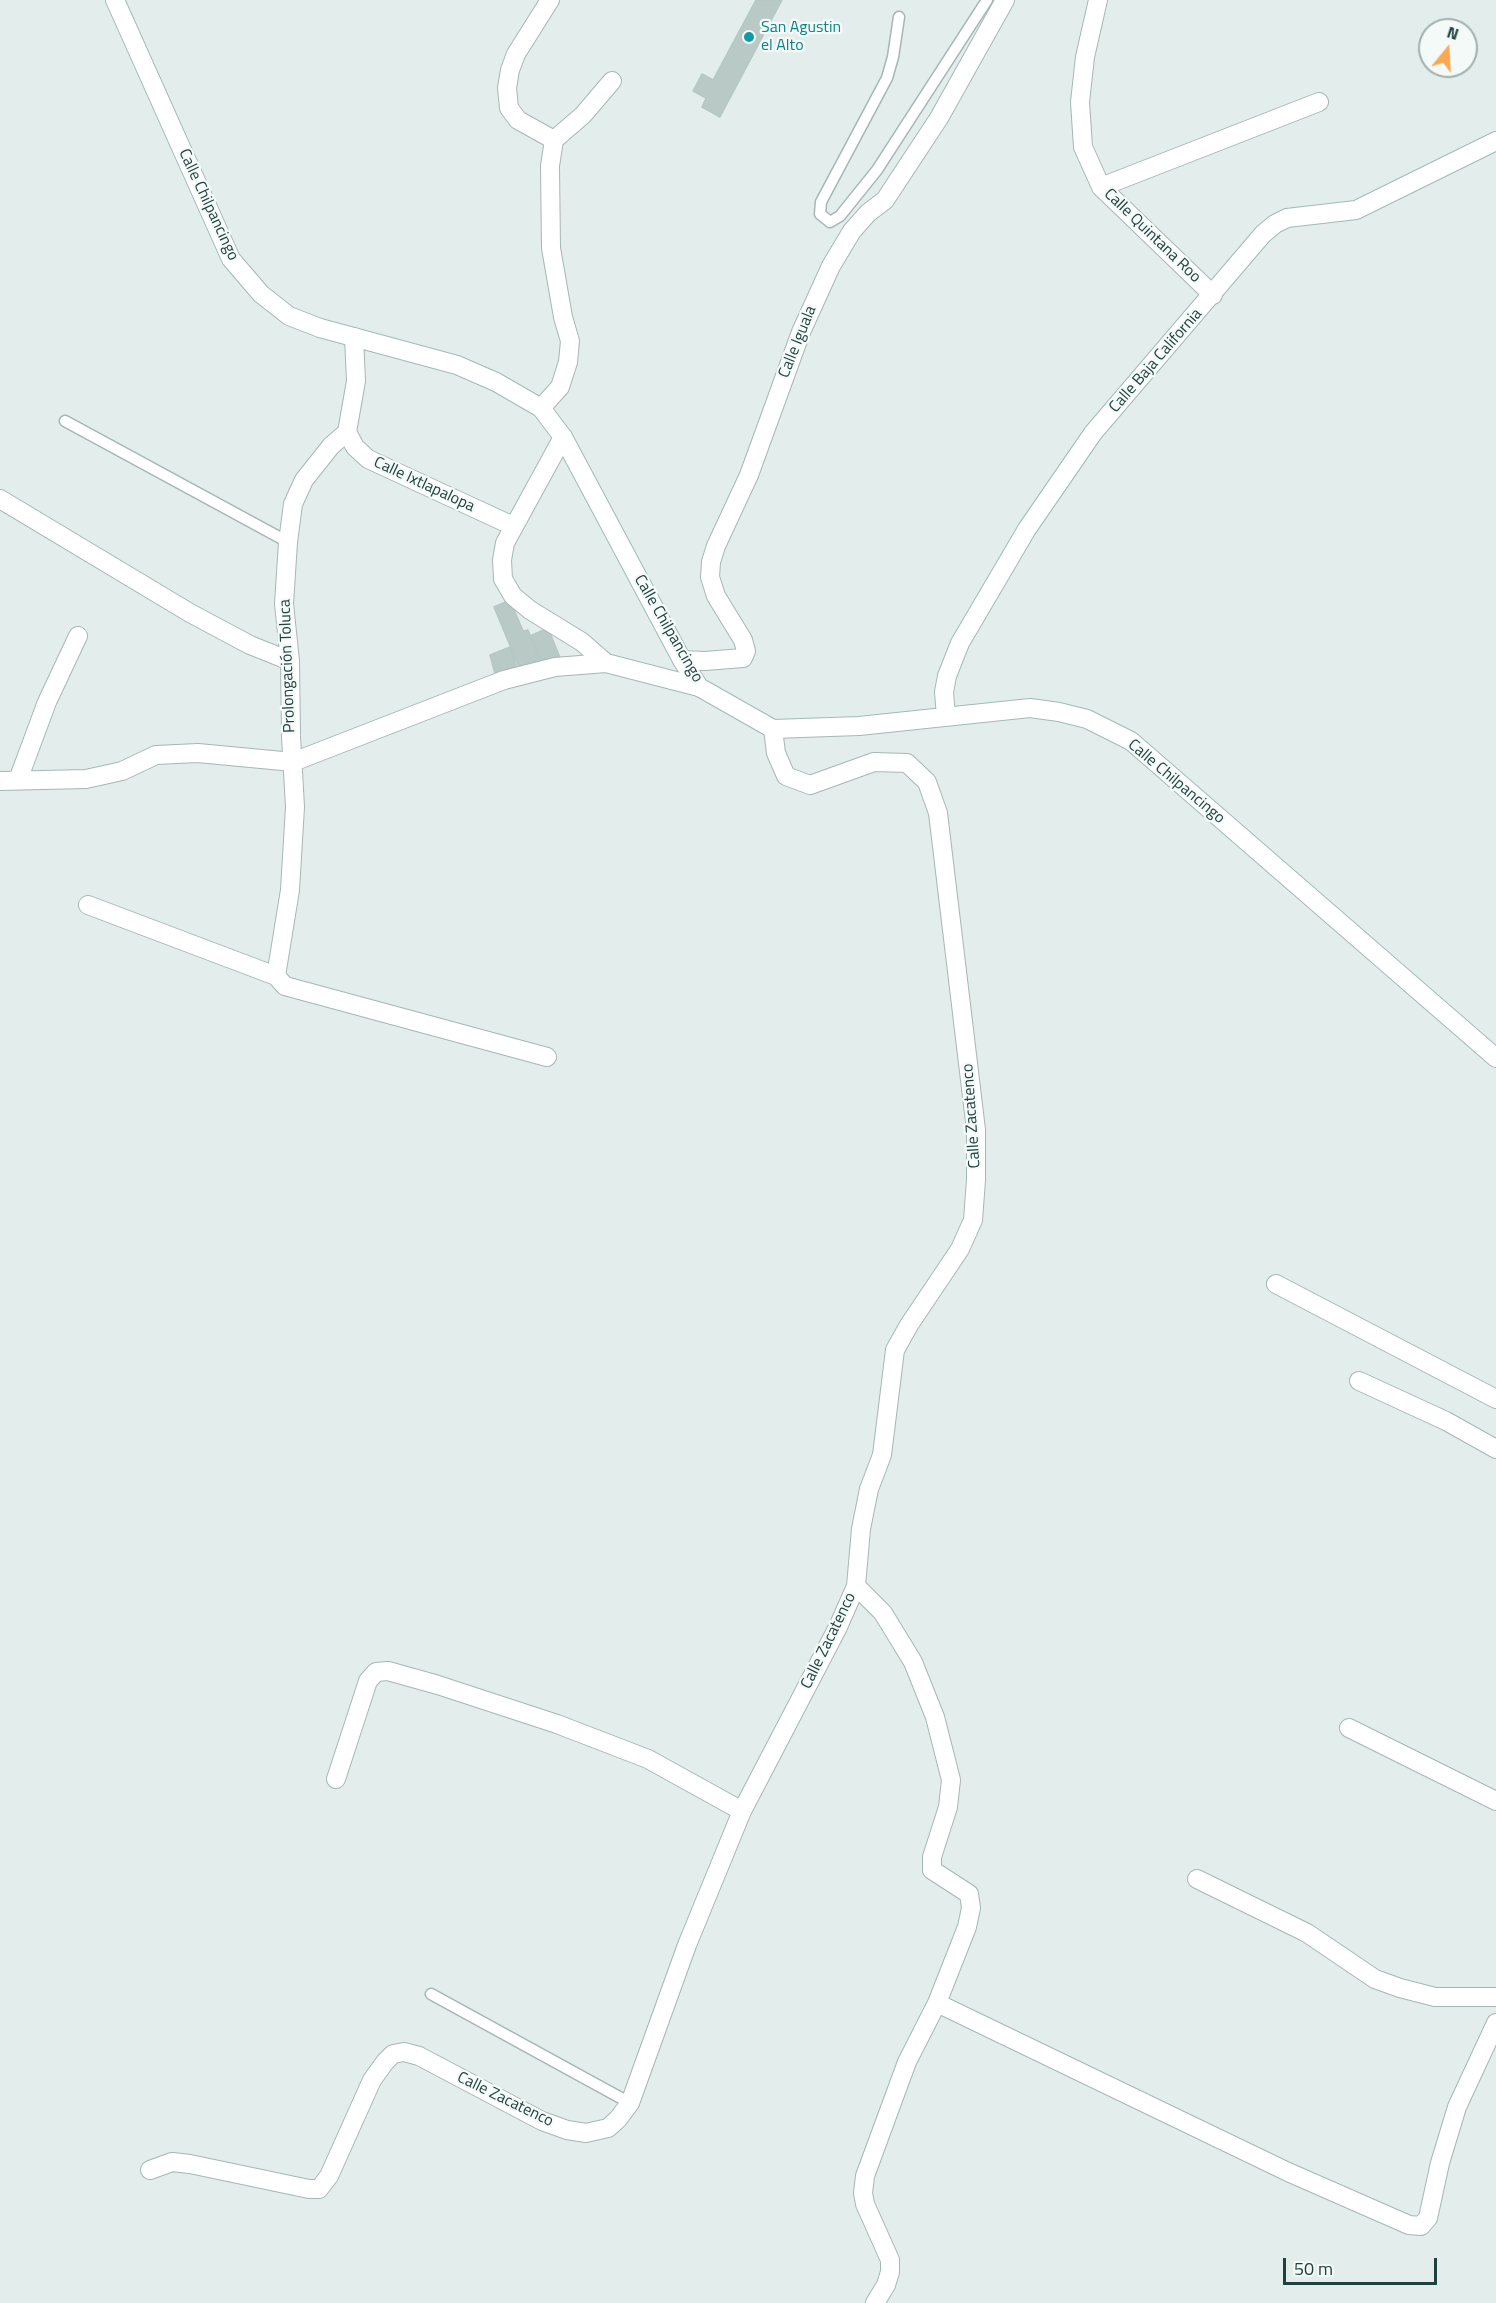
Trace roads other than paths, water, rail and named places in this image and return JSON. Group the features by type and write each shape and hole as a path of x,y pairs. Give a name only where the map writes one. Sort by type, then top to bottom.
{"street":[{"name":"Calle Chilpancingo","path":"115,0 231,259 261,294 289,316 354,338 457,365 496,382 541,408 563,436 682,660 699,687 773,729 859,726 1030,708 1087,719 1131,741 1496,1058"},
{"path":"550,0 516,54 507,88 509,108 518,120 554,140"},
{"name":"Calle Iguala","path":"682,660 743,658 746,651 743,640 716,596 710,577 711,561 749,475 801,332 831,266 852,231 868,213 885,200 939,118 1005,0"},
{"name":"Calle Quintana Roo","path":"1098,0 1085,57 1080,102 1083,147 1101,187 1213,295"},
{"path":"541,408 560,387 568,362 570,341 563,317 551,248 550,166 554,140 583,115 612,81"},
{"path":"1101,187 1319,102"},
{"name":"Calle Baja California","path":"946,716 944,692 947,676 960,643 1027,529 1093,433 1263,234 1287,218 1356,210 1496,141"},
{"path":"347,432 356,381 354,338"},
{"name":"Calle Ixtlapalopa","path":"347,432 355,447 368,459 513,526"},
{"name":"Prolongación Toluca","path":"276,976 290,890 295,807 290,661 284,604 288,542 293,504 304,480 332,446 347,432"},
{"path":"563,436 505,543 502,560 503,579 513,596 530,610 582,642 606,663"},
{"path":"0,499 190,613 250,645 290,661"},
{"path":"78,636 9,781 86,779 122,771 156,755 198,753 293,762 504,680 555,667 606,663 699,687"},
{"name":"Calle Zacatenco","path":"150,2170 172,2162 190,2164 309,2189 319,2189 329,2176 372,2080 393,2054 404,2052 419,2056 542,2121 567,2130 586,2133 608,2128 630,2103 687,1945 742,1811 838,1627 856,1586 861,1529 869,1489 882,1455 895,1350 960,1249 973,1220 976,1130 938,813 927,782 907,763 873,762 810,785 786,776 776,753 773,729"},
{"path":"88,905 276,976 285,986 547,1057"},
{"path":"1276,1284 1496,1399"},
{"path":"1359,1381 1446,1421 1496,1449"},
{"path":"856,1586 883,1613 913,1662 935,1717 951,1780 948,1807 932,1857 932,1870 969,1894 971,1908 967,1927 938,2003 907,2062 865,2176 862,2193 865,2204 890,2259 886,2285 875,2303"},
{"path":"336,1779 368,1681 376,1672 388,1671 438,1684 557,1724 648,1759 742,1811"},
{"path":"1349,1728 1496,1801"},
{"path":"1197,1879 1307,1933 1375,1979 1435,1997 1496,1997"},
{"path":"938,2003 1288,2172 1409,2225 1421,2226 1428,2218 1440,2163 1457,2107 1496,2023"}],"lane":[{"path":"898,17 893,57 887,78 821,202 820,214 830,222 840,216 877,170 987,0"},
{"path":"65,421 288,542"},
{"path":"430,1995 630,2103"}],"place":[{"name":"San Agustin el Alto","path":"749,37"}]}
